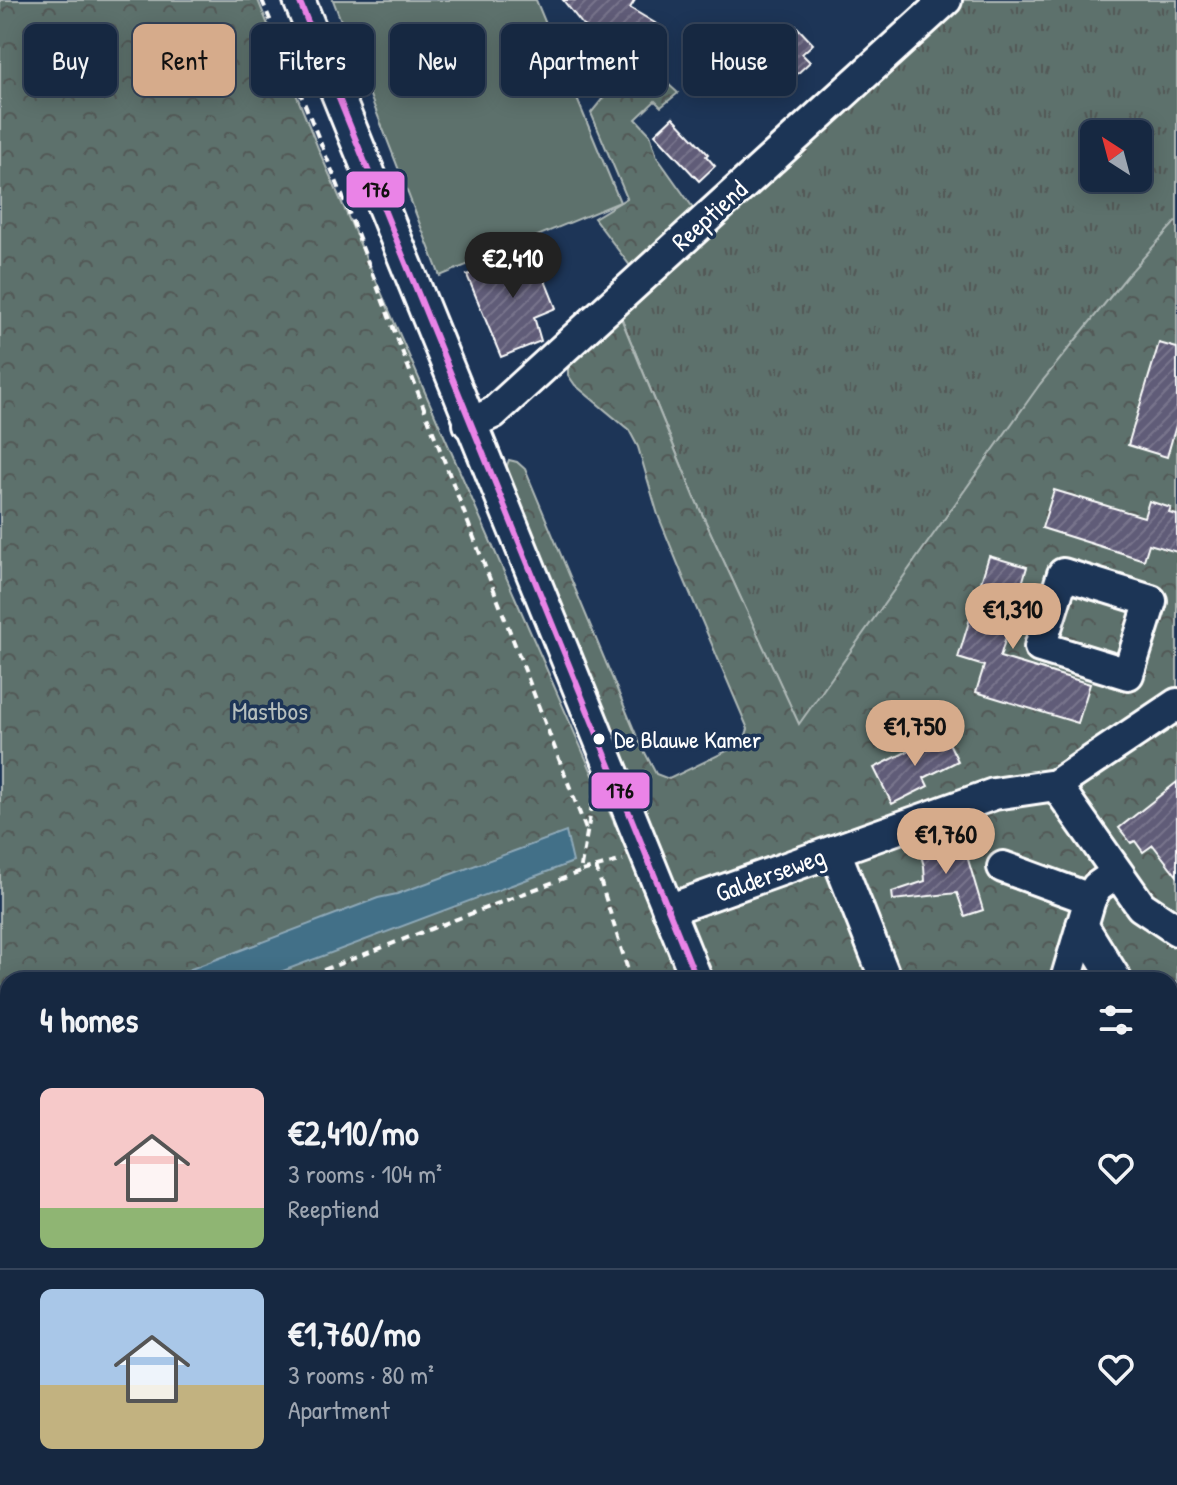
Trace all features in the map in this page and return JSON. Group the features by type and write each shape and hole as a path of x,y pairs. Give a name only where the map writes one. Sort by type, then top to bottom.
{"street":[{"path":"299,0 694,972"},
{"name":"Reeptiend","path":"469,424 493,413 946,0"},
{"name":"Galderseweg","path":"668,910 994,794 1056,785 1177,704"},
{"path":"1056,785 1141,906 1177,930"},
{"path":"835,851 883,972"},
{"path":"1003,867 1086,912 1112,972"},
{"path":"1068,972 1086,912 1097,887 1117,873"}],"path":[{"path":"262,0 344,200 587,832"},
{"path":"580,872 594,794"},
{"path":"318,972 580,872 644,852"},
{"path":"596,867 629,972"}],"green space":[{"name":"Mastbos","path":"0,0 258,0 268,24 251,24 251,96 297,96 615,825 644,812 518,501 506,468 509,460 525,469 637,737 656,774 669,779 733,748 744,740 748,729 658,515 638,447 629,430 575,385 568,375 568,359 619,313 697,503 799,724 1040,384 1127,276 1177,220 1177,972 0,972"},
{"path":"333,0 536,0 546,24 501,24 501,96 576,96 620,202 440,276 370,96 374,96 374,24 342,24"},
{"path":"961,0 1177,0 1177,224 805,738 697,503 619,313"},
{"path":"667,83 678,93 661,107 655,101 636,119 650,134 657,157 694,209 631,267 594,218 627,198 591,113 605,96 667,96"}],"water":[{"path":"566,832 573,862 280,972 183,972 378,898 397,894"}],"building":[{"path":"563,0 635,0 630,8 657,24 582,24"},
{"path":"796,26 813,44 802,54 810,62 796,75"},
{"path":"673,117 708,154 706,156 715,166 699,181 655,134"},
{"path":"532,248 556,308 534,317 541,341 501,357 467,275"},
{"path":"1159,343 1177,348 1177,422 1167,457 1128,445"},
{"path":"1054,490 1144,517 1149,501 1171,508 1169,513 1177,515 1177,552 1149,544 1144,560 1042,528"},
{"path":"989,556 1027,567 1000,657 1090,684 1078,723 976,692 984,666 958,658"},
{"path":"944,733 958,761 924,778 928,786 892,804 874,768"},
{"path":"1177,782 1177,876 1153,845 1143,852 1119,828"},
{"path":"961,836 983,910 965,916 957,893 893,900 892,892 925,881 919,849"}],"transit line":[{"name":"176","path":"299,0 694,972"}],"place":[{"name":"De Blauwe Kamer","path":"599,739"}]}
